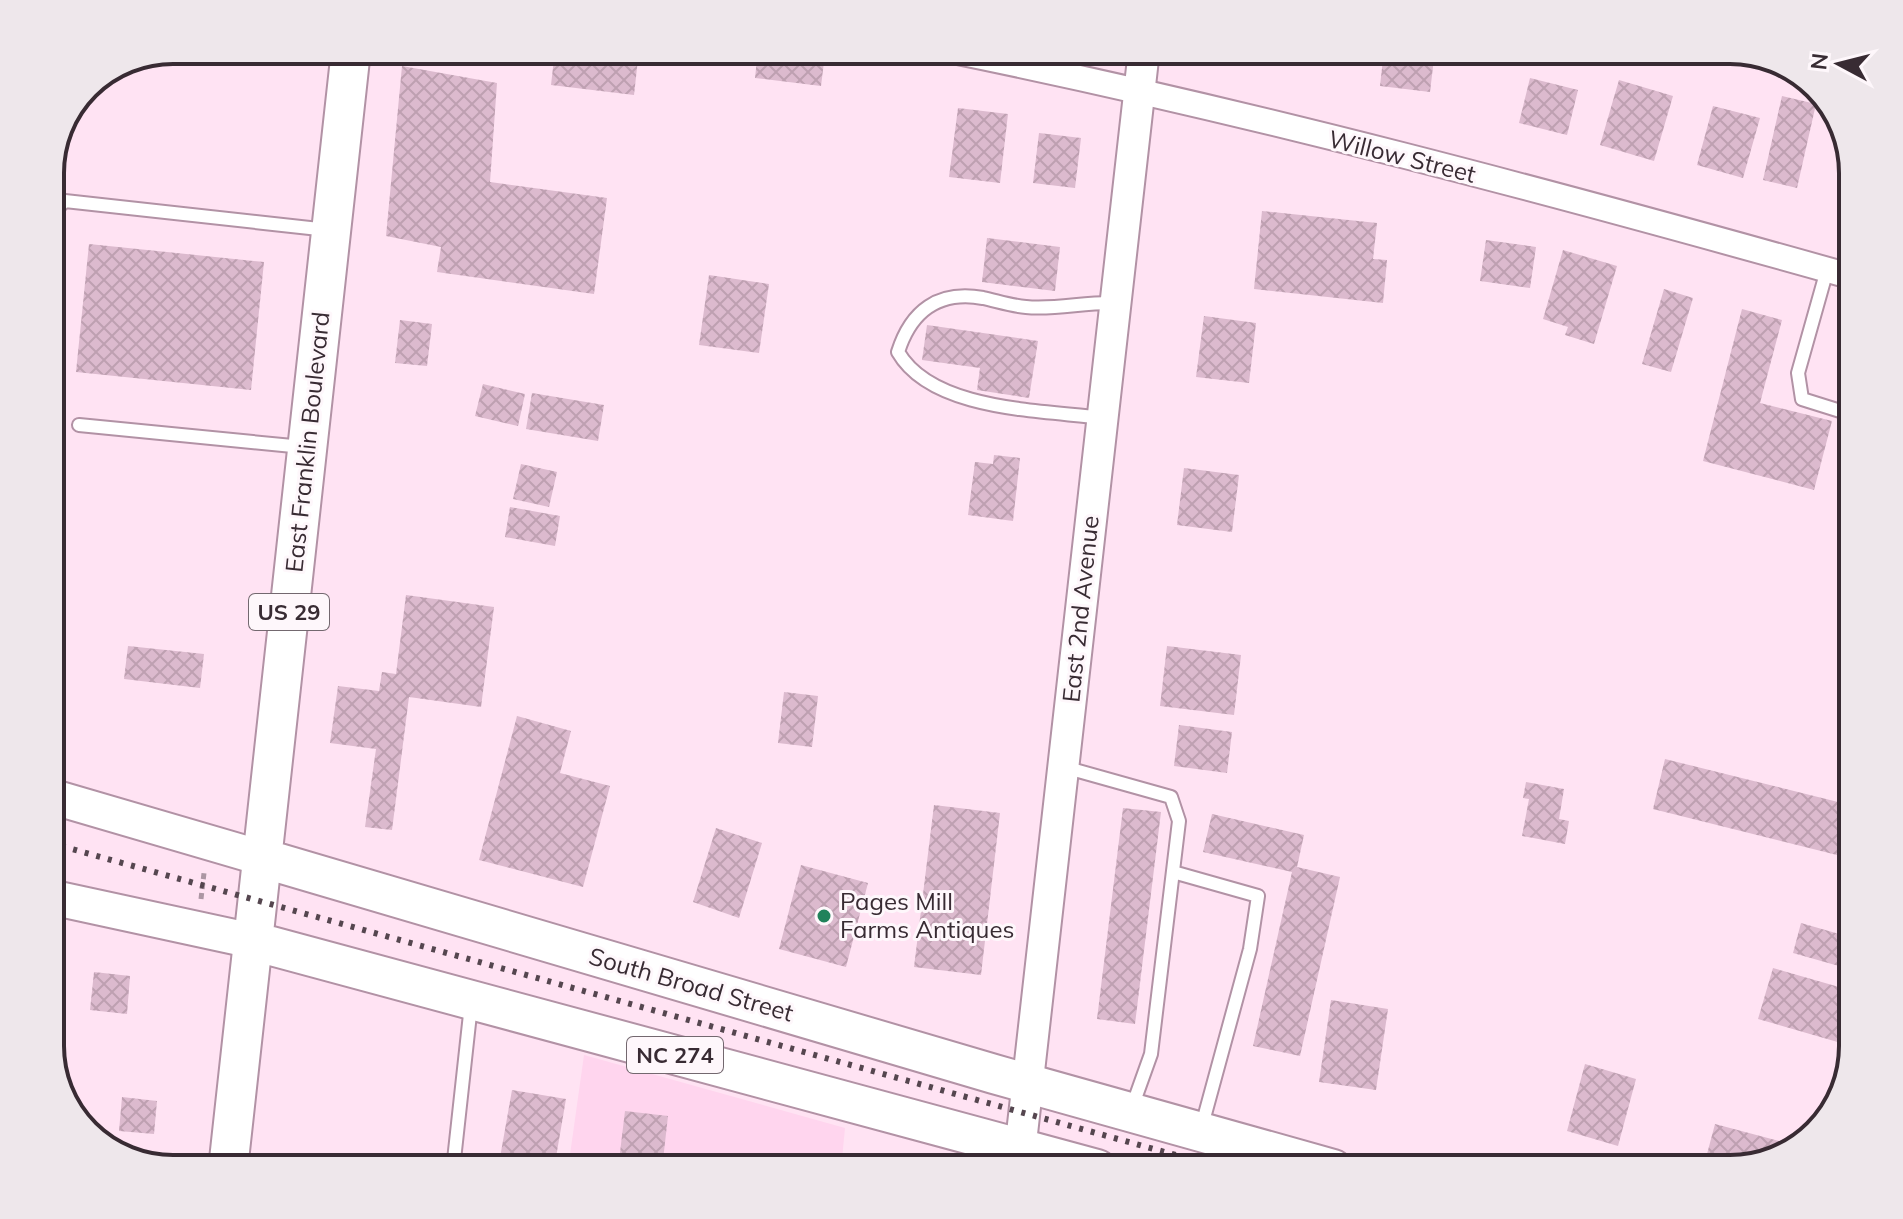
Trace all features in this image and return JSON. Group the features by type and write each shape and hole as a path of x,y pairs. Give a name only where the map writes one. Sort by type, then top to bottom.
{"main road":[{"name":"East Franklin Boulevard","path":"230,1155 349,64"},
{"name":"South Broad Street","path":"64,800 1026,1084 1283,1155"},
{"path":"64,900 253,941"},
{"name":"NC 274","path":"253,941 1008,1155"}],"street":[{"name":"Willow Street","path":"1017,64 1140,89 1839,273"},
{"name":"East 2nd Avenue","path":"1019,1155 1143,64"}],"lane":[{"path":"64,202 331,231"},
{"path":"1827,270 1798,373 1802,399 1839,411"},
{"path":"1103,418 995,404 945,393 907,367 898,352 907,326 916,313 943,299 978,297 1026,308 1116,303"},
{"path":"79,425 307,448"},
{"path":"1063,767 1171,797 1179,821 1151,1054 1130,1113"},
{"path":"1173,872 1258,896 1243,977 1200,1132"},
{"path":"455,1155 471,1002"}],"path":[{"path":"200,907 205,860"}],"shaded area":[{"path":"584,1055 845,1128 842,1155 570,1155"}],"building":[{"path":"553,64 637,64 634,95 551,85"},
{"path":"756,64 824,64 821,86 755,78"},
{"path":"1382,64 1433,64 1430,92 1380,86"},
{"path":"402,66 497,83 490,182 607,198 594,294 437,272 441,247 386,236"},
{"path":"1530,78 1578,90 1567,135 1519,123"},
{"path":"1619,80 1673,96 1654,161 1600,145"},
{"path":"1782,96 1799,100 1799,104 1815,106 1797,188 1763,180"},
{"path":"1713,106 1760,118 1743,178 1697,165"},
{"path":"958,108 1008,114 1000,183 949,177"},
{"path":"1039,133 1081,138 1075,188 1033,183"},
{"path":"1262,211 1377,223 1373,259 1387,260 1383,303 1254,289"},
{"path":"987,238 1060,247 1055,291 982,282"},
{"path":"1486,240 1536,247 1530,288 1480,281"},
{"path":"89,244 264,262 251,390 76,372"},
{"path":"1563,250 1617,266 1594,344 1565,335 1568,327 1543,319"},
{"path":"709,275 769,284 759,353 699,345"},
{"path":"1664,289 1693,298 1671,372 1642,364"},
{"path":"1742,309 1782,320 1760,403 1832,421 1814,490 1703,461"},
{"path":"1204,316 1256,323 1249,383 1196,377"},
{"path":"400,320 432,324 427,366 395,363"},
{"path":"927,325 1038,341 1029,398 977,390 980,368 922,360"},
{"path":"483,384 525,394 518,426 475,416"},
{"path":"532,393 604,405 598,441 526,429"},
{"path":"994,455 1020,458 1013,521 968,515 975,462 993,464"},
{"path":"521,464 557,472 549,507 513,499"},
{"path":"1184,468 1239,475 1232,532 1177,525"},
{"path":"510,507 560,516 555,546 505,537"},
{"path":"406,595 494,607 481,707 409,697 392,830 365,827 376,749 330,743 338,686 379,691 382,672 396,674"},
{"path":"128,646 204,654 200,688 124,679"},
{"path":"1167,646 1241,655 1234,715 1160,706"},
{"path":"784,692 818,696 812,747 778,743"},
{"path":"517,716 571,731 560,773 610,786 583,887 479,860"},
{"path":"1179,725 1232,732 1227,773 1174,766"},
{"path":"1665,759 1838,802 1839,798 1839,856 1653,809"},
{"path":"1526,782 1564,789 1559,819 1569,821 1565,844 1522,836 1529,799 1523,798"},
{"path":"934,805 1000,813 981,975 914,967"},
{"path":"1123,808 1161,812 1135,1024 1097,1019"},
{"path":"1212,814 1304,835 1297,867 1340,877 1300,1056 1253,1046 1292,872 1203,852"},
{"path":"716,828 762,843 739,918 693,902"},
{"name":"Pages Mill Farms Antiques","path":"801,865 868,883 846,967 779,949"},
{"path":"1801,923 1839,934 1839,966 1793,953"},
{"path":"1773,968 1839,987 1839,1042 1758,1019"},
{"path":"94,972 130,976 127,1014 90,1010"},
{"path":"1331,1000 1388,1009 1376,1090 1319,1082"},
{"path":"1585,1064 1636,1079 1618,1146 1567,1131"},
{"path":"512,1090 566,1099 556,1155 500,1155"},
{"path":"122,1097 157,1101 154,1134 119,1131"},
{"path":"625,1111 668,1116 664,1155 620,1155"},
{"path":"1715,1124 1781,1142 1744,1154 1707,1155"}],"railway":[{"path":"64,847 1175,1155"}],"place":[{"name":"Pages Mill Farms Antiques","path":"824,916"}]}
